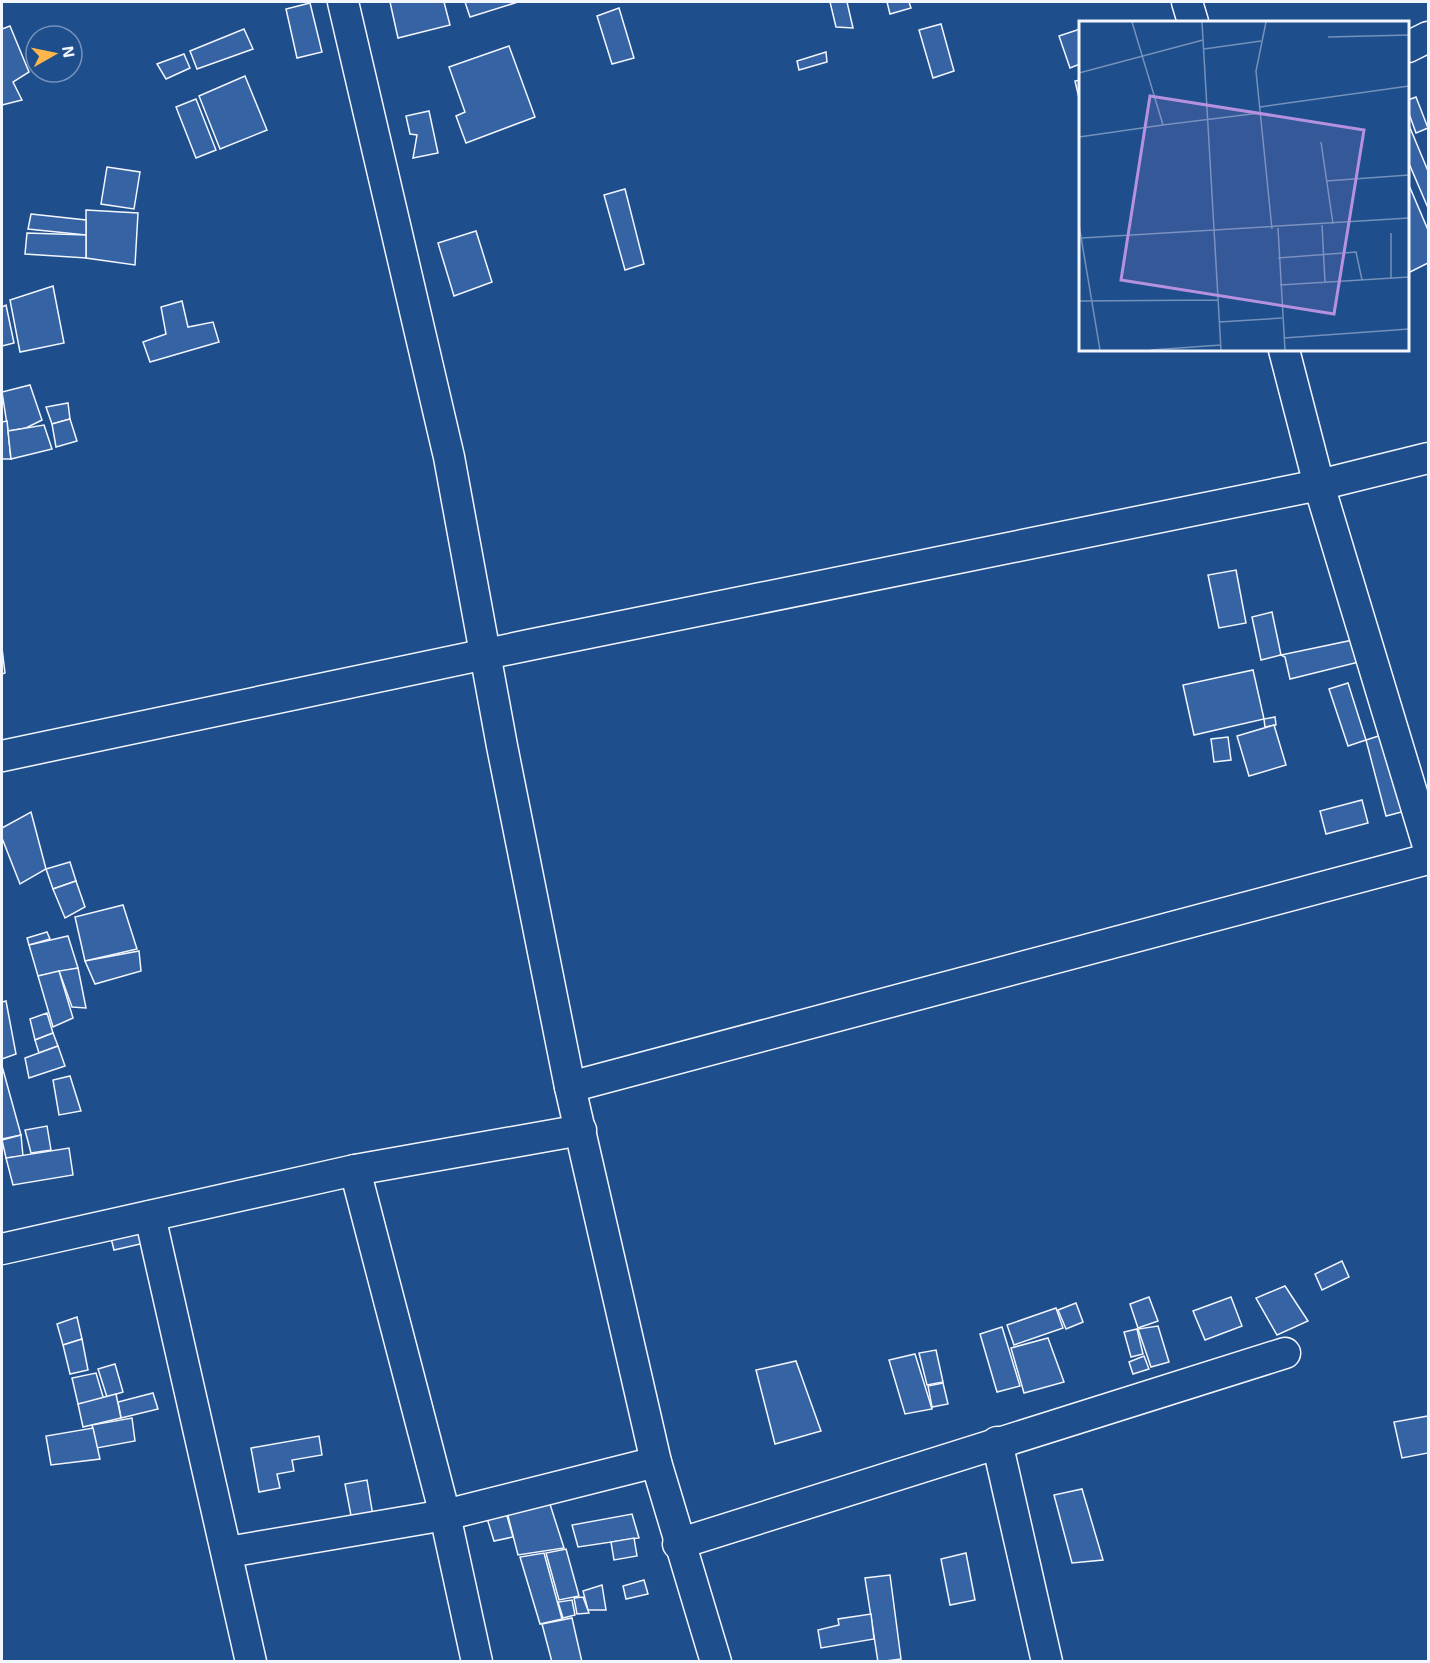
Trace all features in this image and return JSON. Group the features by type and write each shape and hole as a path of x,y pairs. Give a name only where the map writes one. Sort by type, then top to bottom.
{"street":[{"path":"343,2 450,457 485,654 570,1088 656,1462 678,1544 716,1662"},
{"path":"1187,2 1193,21"},
{"path":"1409,46 1428,37"},
{"path":"1284,351 1319,485 1428,846"},
{"path":"2,756 485,654 1319,485 1428,458"},
{"path":"570,1088 1428,859"},
{"path":"2,1248 355,1170 580,1130"},
{"path":"355,1170 445,1515 477,1662"},
{"path":"150,1216 228,1552 251,1662"},
{"path":"678,1544 1285,1353"},
{"path":"997,1442 1047,1662"},
{"path":"228,1552 445,1515 656,1462"}],"building":[{"path":"390,2 444,2 450,25 398,38"},
{"path":"465,2 518,2 470,17"},
{"path":"830,2 847,2 853,28 836,27"},
{"path":"887,2 909,2 911,8 890,14"},
{"path":"310,3 322,52 297,58 286,9"},
{"path":"619,8 634,58 612,64 597,16"},
{"path":"941,24 954,71 933,78 919,30"},
{"path":"10,26 24,60 24,75 13,82 22,100 2,105 2,29"},
{"path":"244,29 253,49 197,69 190,51"},
{"path":"1079,29 1079,64 1070,68 1059,36"},
{"path":"509,46 535,117 466,143 456,116 465,112 449,67"},
{"path":"826,52 827,62 799,70 797,61"},
{"path":"184,54 190,68 166,79 157,64"},
{"path":"245,76 267,130 220,149 199,96"},
{"path":"1079,80 1079,98 1075,81"},
{"path":"1416,97 1428,128 1416,133 1409,114 1409,100"},
{"path":"196,99 216,150 196,158 176,107"},
{"path":"429,111 438,153 413,158 417,135 410,134 406,116"},
{"path":"1409,125 1428,171 1428,208 1409,163"},
{"path":"107,167 140,172 134,209 101,204"},
{"path":"1409,185 1428,230 1428,263 1409,272"},
{"path":"625,189 644,264 625,270 604,195"},
{"path":"86,210 138,213 135,265 86,258"},
{"path":"31,214 86,220 86,235 28,229"},
{"path":"476,231 492,282 454,296 438,243"},
{"path":"27,233 86,235 86,258 25,254"},
{"path":"53,286 64,343 20,352 10,300"},
{"path":"182,301 188,327 213,322 219,342 150,362 143,342 166,334 161,307"},
{"path":"6,305 14,343 2,346 2,307"},
{"path":"30,385 42,420 26,428 8,431 2,392"},
{"path":"68,403 70,419 52,424 46,407"},
{"path":"70,419 77,441 56,447 52,424"},
{"path":"7,421 11,459 2,459 2,422"},
{"path":"44,425 52,449 11,459 8,431"},
{"path":"1236,570 1246,623 1219,628 1208,575"},
{"path":"1272,612 1281,655 1261,660 1252,617"},
{"path":"1353,640 1359,662 1290,679 1285,657 1281,655"},
{"path":"2,648 5,673 2,674"},
{"path":"1253,670 1264,719 1194,735 1183,685"},
{"path":"1348,683 1366,740 1348,746 1329,689"},
{"path":"1275,717 1276,725 1265,727 1264,719"},
{"path":"1274,725 1286,765 1249,776 1237,736"},
{"path":"1388,733 1417,808 1386,816 1366,740"},
{"path":"1228,737 1231,760 1214,762 1211,739"},
{"path":"1362,800 1368,823 1326,834 1320,811"},
{"path":"31,812 46,869 20,884 2,838 2,828"},
{"path":"70,862 76,881 53,889 46,869"},
{"path":"76,881 85,907 65,918 53,889"},
{"path":"123,905 137,949 85,961 75,917"},
{"path":"47,932 50,939 29,945 27,938"},
{"path":"68,936 78,968 38,976 29,945"},
{"path":"139,951 141,971 95,984 85,961"},
{"path":"78,968 86,1008 72,1007 59,971"},
{"path":"59,971 73,1018 53,1027 38,976"},
{"path":"6,1001 16,1054 2,1059 2,1002"},
{"path":"47,1013 53,1033 35,1040 30,1019"},
{"path":"53,1033 58,1046 39,1053 35,1040"},
{"path":"58,1046 65,1066 29,1078 25,1058"},
{"path":"2,1066 21,1135 2,1139"},
{"path":"70,1076 81,1111 59,1115 53,1080"},
{"path":"47,1126 51,1150 31,1153 25,1130"},
{"path":"21,1135 23,1156 6,1158 2,1140"},
{"path":"69,1148 73,1175 13,1185 6,1158"},
{"path":"144,1223 149,1242 114,1250 109,1230"},
{"path":"1342,1261 1349,1277 1322,1290 1315,1274"},
{"path":"1285,1286 1308,1321 1277,1335 1256,1298"},
{"path":"1149,1297 1158,1321 1138,1328 1130,1304"},
{"path":"1231,1297 1242,1326 1205,1340 1193,1311"},
{"path":"1076,1303 1083,1322 1066,1329 1058,1310"},
{"path":"1056,1308 1063,1328 1014,1345 1007,1325"},
{"path":"77,1317 82,1339 63,1345 57,1324"},
{"path":"1158,1326 1169,1362 1151,1367 1138,1329"},
{"path":"1002,1327 1020,1386 997,1392 980,1334"},
{"path":"1137,1329 1143,1354 1131,1357 1124,1332"},
{"path":"1048,1338 1064,1382 1024,1393 1011,1348"},
{"path":"82,1339 88,1370 70,1374 63,1345"},
{"path":"936,1350 943,1382 927,1385 919,1353"},
{"path":"915,1354 932,1409 905,1414 889,1360"},
{"path":"1144,1356 1149,1369 1133,1374 1129,1362"},
{"path":"796,1361 821,1431 775,1444 756,1370"},
{"path":"115,1364 123,1392 107,1397 98,1369"},
{"path":"96,1373 104,1400 78,1404 72,1378"},
{"path":"943,1383 948,1404 932,1407 928,1386"},
{"path":"153,1393 158,1409 121,1418 118,1402"},
{"path":"116,1394 121,1418 83,1427 78,1404"},
{"path":"1428,1416 1428,1453 1402,1458 1394,1422"},
{"path":"132,1418 135,1441 97,1448 92,1425"},
{"path":"93,1428 100,1459 51,1465 46,1436"},
{"path":"319,1436 322,1455 292,1460 294,1471 277,1474 280,1488 259,1492 251,1448"},
{"path":"367,1480 374,1522 353,1526 345,1484"},
{"path":"1082,1489 1103,1560 1072,1563 1054,1495"},
{"path":"548,1498 564,1548 518,1555 506,1508"},
{"path":"505,1509 513,1537 494,1541 486,1515"},
{"path":"632,1514 639,1538 578,1547 572,1525"},
{"path":"634,1538 637,1556 614,1560 611,1542"},
{"path":"566,1549 579,1596 559,1600 546,1553"},
{"path":"544,1553 562,1619 540,1624 520,1557"},
{"path":"966,1553 975,1600 950,1605 941,1559"},
{"path":"890,1575 901,1659 878,1662 865,1578"},
{"path":"644,1580 648,1594 626,1599 623,1586"},
{"path":"602,1585 606,1610 588,1610 583,1591"},
{"path":"583,1597 589,1613 577,1614 574,1598"},
{"path":"572,1600 575,1615 563,1618 558,1602"},
{"path":"871,1614 874,1639 821,1648 818,1630 839,1625 838,1619"},
{"path":"572,1618 582,1662 552,1662 542,1624"}]}
